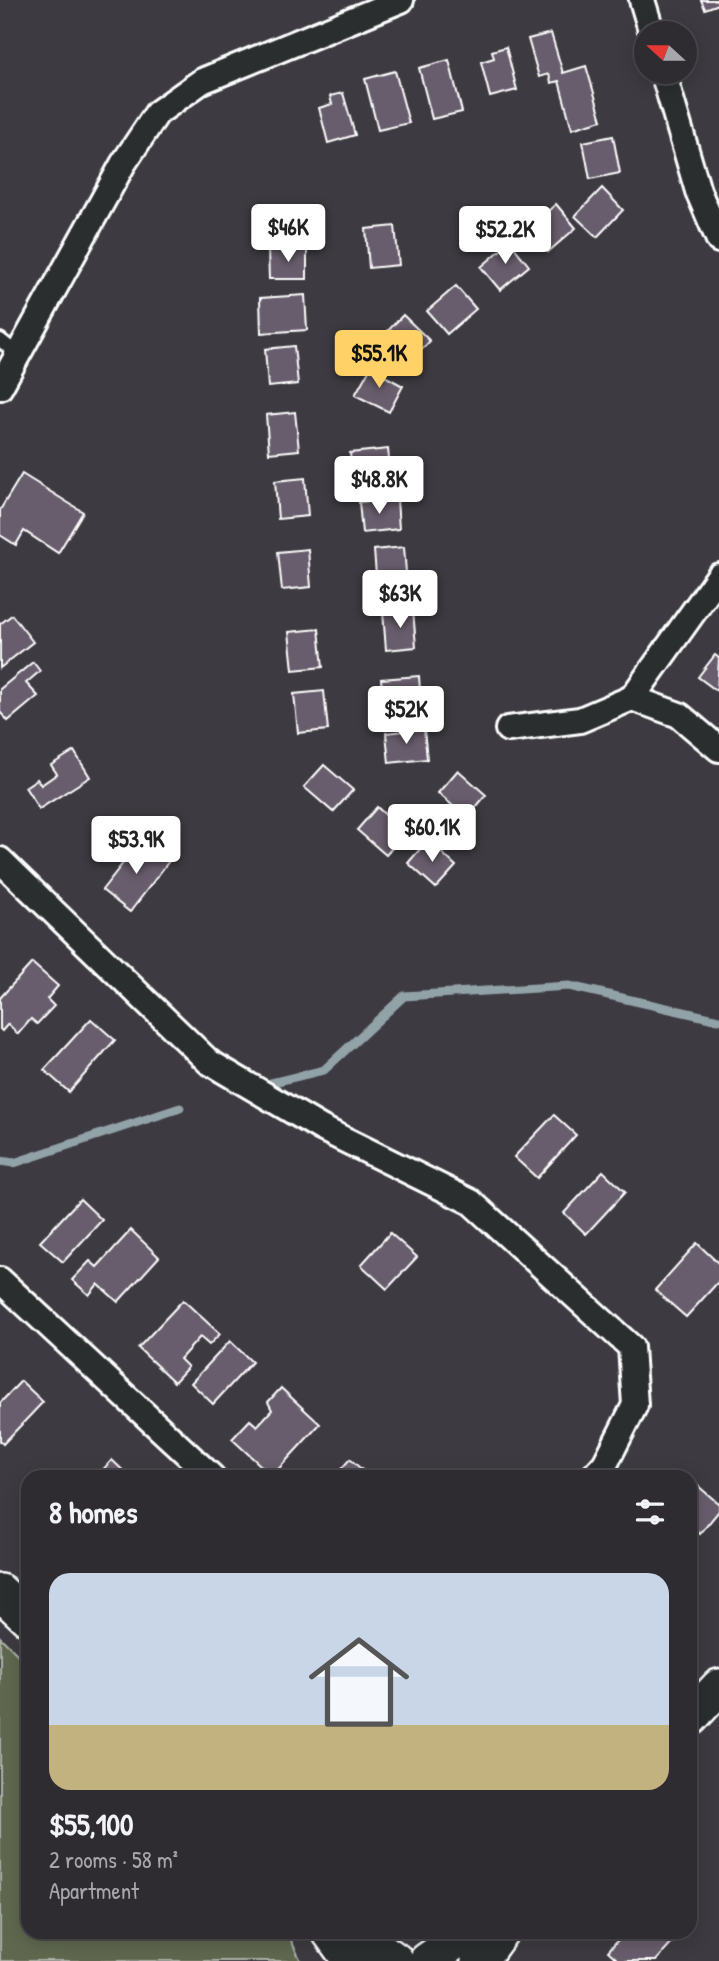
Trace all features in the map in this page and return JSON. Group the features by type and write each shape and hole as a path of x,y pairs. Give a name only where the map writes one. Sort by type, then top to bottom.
{"street":[{"path":"0,387 9,347 157,113 202,81 401,0"},
{"path":"642,0 648,21"},
{"path":"667,84 698,191 719,240"},
{"path":"509,729 580,720 632,698 719,576"},
{"path":"632,698 679,715 719,749"},
{"path":"0,860 209,1062 321,1128 471,1202 631,1348 635,1405 599,1470"},
{"path":"0,1280 204,1470"},
{"path":"0,1592 21,1612"},
{"path":"697,1711 719,1687"},
{"path":"335,1939 351,1961"},
{"path":"365,1939 396,1961"},
{"path":"427,1961 459,1939"},
{"path":"479,1961 495,1939"}],"green space":[{"path":"0,1637 21,1658 21,1939 290,1939 301,1961 0,1961"}],"building":[{"path":"701,0 719,0 719,4 705,9"},
{"path":"551,33 563,73 586,66 602,120 572,129 559,81 551,83 549,74 539,77 528,39"},
{"path":"506,47 517,90 490,97 481,62 494,58 492,51"},
{"path":"449,60 462,112 432,119 419,68"},
{"path":"395,71 409,123 378,130 365,79"},
{"path":"343,93 355,135 328,143 319,108 332,104 330,96"},
{"path":"613,136 620,173 590,179 583,142"},
{"path":"602,188 623,210 597,237 575,216"},
{"path":"556,204 576,228 548,252 528,229"},
{"path":"395,226 399,265 369,268 366,229"},
{"path":"510,242 529,266 500,290 481,267"},
{"path":"307,248 307,279 269,279 268,249"},
{"path":"456,286 476,309 447,334 427,311"},
{"path":"305,295 307,330 261,333 260,298"},
{"path":"403,315 430,341 409,363 382,337"},
{"path":"294,346 298,384 268,387 265,349"},
{"path":"370,368 403,386 389,412 355,395"},
{"path":"295,412 299,450 269,453 266,415"},
{"path":"388,449 391,480 353,484 350,453"},
{"path":"22,474 83,512 58,553 24,531 16,545 0,535 0,510"},
{"path":"305,478 308,516 278,519 275,481"},
{"path":"397,499 399,529 362,533 359,502"},
{"path":"404,547 407,585 377,588 374,550"},
{"path":"308,549 311,587 282,590 278,552"},
{"path":"413,609 416,647 386,650 383,612"},
{"path":"12,615 33,642 0,668 0,624"},
{"path":"319,629 323,667 293,670 289,632"},
{"path":"715,655 719,658 717,691 698,677"},
{"path":"33,662 40,671 26,683 38,696 8,721 0,712 0,689"},
{"path":"419,676 421,706 384,710 381,679"},
{"path":"324,691 328,730 298,733 294,694"},
{"path":"424,729 427,759 389,763 386,733"},
{"path":"74,751 90,777 39,809 25,787 37,779 41,785 57,774 51,765"},
{"path":"324,765 353,790 333,812 304,787"},
{"path":"458,770 486,795 467,818 438,793"},
{"path":"377,807 405,833 386,855 357,830"},
{"path":"142,839 169,861 130,912 102,890"},
{"path":"428,840 456,866 436,888 408,863"},
{"path":"32,963 58,986 47,999 54,1006 37,1024 31,1019 18,1034 8,1024 2,1031 0,998"},
{"path":"91,1019 115,1040 69,1092 44,1070"},
{"path":"554,1115 576,1135 537,1178 514,1157"},
{"path":"603,1171 625,1192 586,1234 564,1213"},
{"path":"80,1199 102,1220 63,1262 40,1242"},
{"path":"131,1230 159,1257 118,1302 98,1284 89,1295 72,1280 90,1261 97,1267"},
{"path":"390,1233 417,1257 387,1289 361,1265"},
{"path":"697,1243 719,1264 719,1281 686,1317 655,1290"},
{"path":"183,1300 220,1334 209,1345 200,1337 180,1359 188,1367 174,1382 138,1348"},
{"path":"230,1341 252,1362 213,1404 191,1383"},
{"path":"21,1381 43,1402 3,1444 0,1441 0,1403"},
{"path":"281,1388 320,1424 278,1470 266,1470 232,1439 250,1420 257,1426 272,1410 268,1402"},
{"path":"350,1459 362,1470 340,1470"},
{"path":"112,1460 123,1470 103,1470"},
{"path":"697,1485 719,1504 719,1511 700,1534 697,1531"},
{"path":"619,1939 676,1939 656,1961 619,1961 608,1951"}],"waterway":[{"path":"262,1085 324,1070 404,996 569,986 719,1020"},
{"path":"0,1161 14,1163 180,1108"}]}
